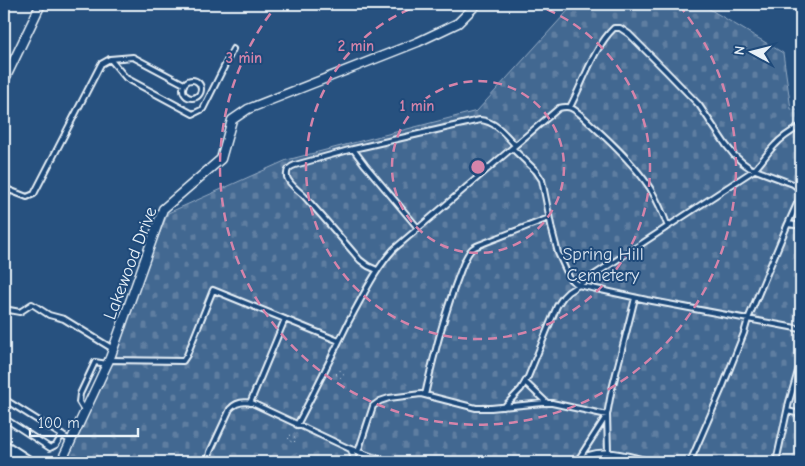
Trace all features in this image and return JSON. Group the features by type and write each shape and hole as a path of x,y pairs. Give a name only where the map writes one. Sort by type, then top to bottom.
{"main road":[{"path":"4,448 28,462"}],"street":[{"path":"4,81 42,4"},
{"name":"Lakewood Drive","path":"61,462 108,362 163,209 221,159 232,120 248,109 418,42 458,23 477,4"}],"lane":[{"path":"570,108 605,38 614,28 620,28 629,34 684,88 699,105 734,155 754,170 793,184 800,189 800,197 690,462"},
{"path":"110,59 126,78 193,114 203,109 233,49"},
{"path":"4,188 27,197 34,194 102,64 110,59 133,57 184,84"},
{"path":"184,84 191,80 196,81 200,85 200,93"},
{"path":"184,84 184,93 189,97 195,97 200,93"},
{"path":"200,93 209,96"},
{"path":"298,426 339,341 377,270 394,249 559,108 570,108 577,112 602,134 642,176 660,206 668,227"},
{"path":"377,270 360,260 292,184 287,176 287,171 291,166 353,149 486,120 506,135 542,180 558,253 570,279 578,285 635,298 801,329"},
{"path":"504,407 525,382 557,306 568,292 754,170 774,145 801,126"},
{"path":"353,149 418,228"},
{"path":"4,202 9,190"},
{"path":"425,395 438,338 456,284 470,251 478,245 549,218"},
{"path":"788,224 801,225"},
{"path":"85,411 79,402 80,394 95,362 183,361 187,356 213,290 339,341"},
{"path":"608,452 607,415 635,298"},
{"path":"4,309 20,312 32,304 49,314 64,319 113,349"},
{"path":"250,403 285,319"},
{"path":"776,462 787,411 801,362"},
{"path":"525,382 547,403"},
{"path":"358,452 370,413 375,404 389,398 415,394 476,408 547,403 607,415"},
{"path":"4,399 71,441"},
{"path":"208,462 210,452 230,409 239,402 250,403 351,449 387,462"},
{"path":"787,411 801,414"},
{"path":"577,461 607,415"},
{"path":"4,418 50,448 56,445 62,436"},
{"path":"351,449 355,462"},
{"path":"577,461 589,455 608,452 653,462"}],"path":[{"path":"293,436 298,426"}],"green space":[{"name":"Spring Hill Cemetery","path":"574,4 701,4 783,53 791,109 801,111 801,462 65,462 168,213 287,160 477,111"}]}
